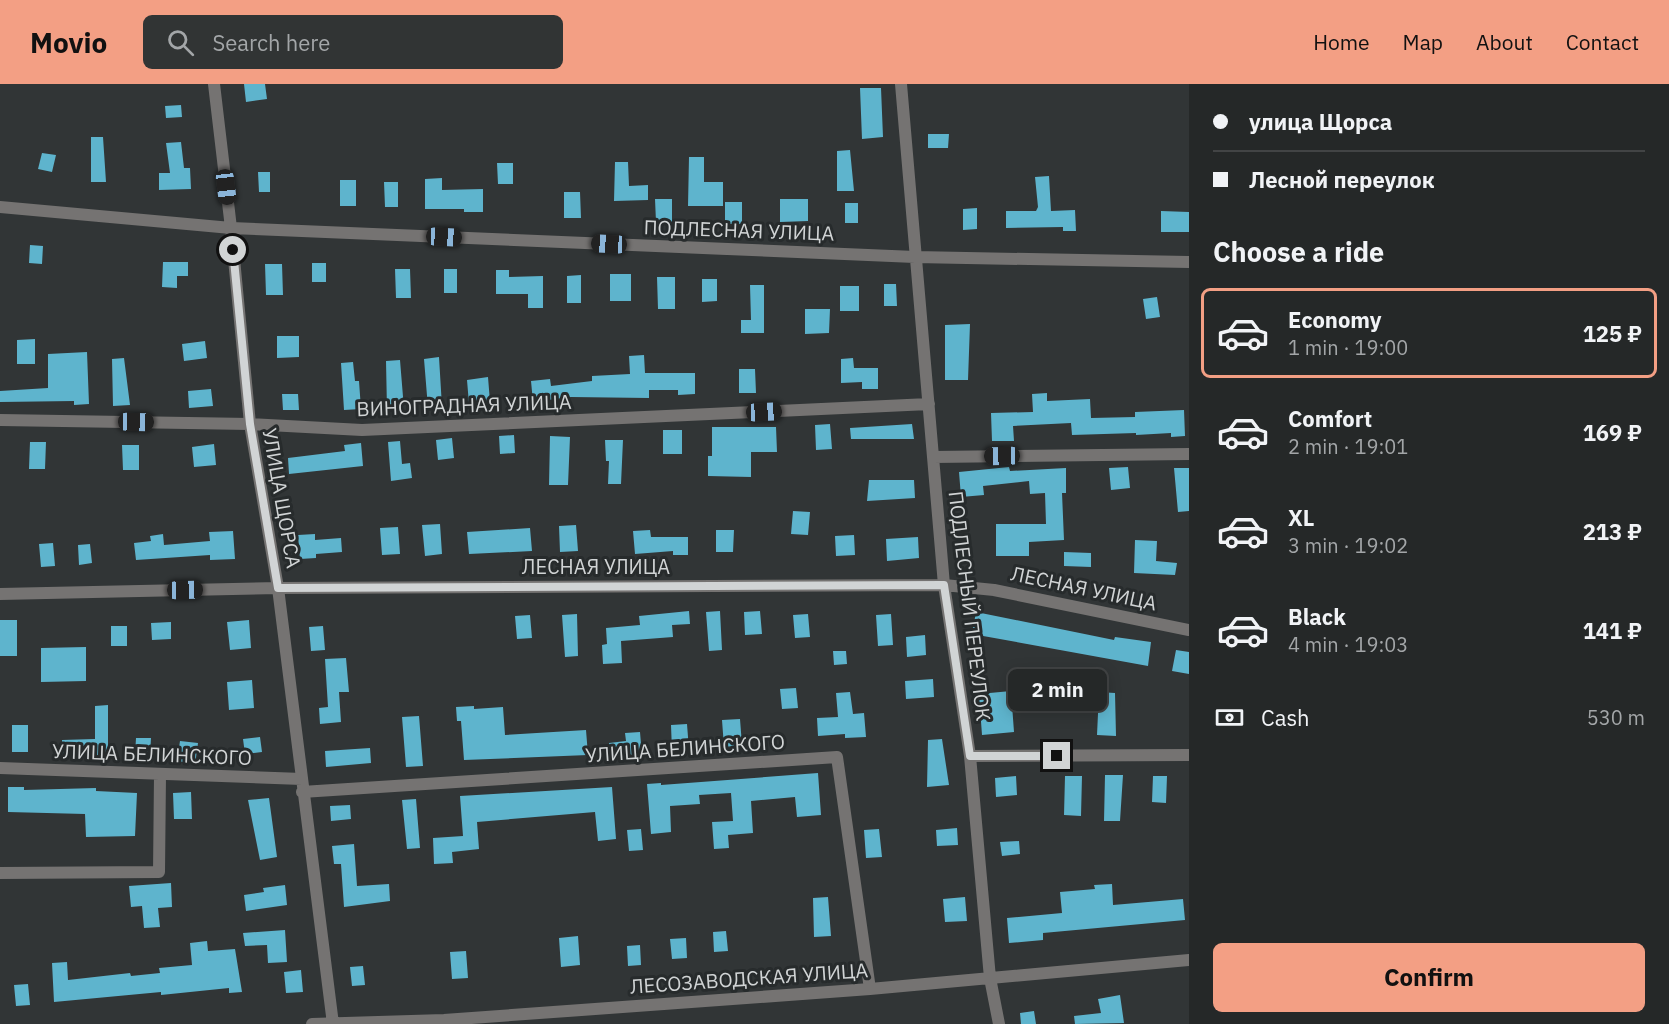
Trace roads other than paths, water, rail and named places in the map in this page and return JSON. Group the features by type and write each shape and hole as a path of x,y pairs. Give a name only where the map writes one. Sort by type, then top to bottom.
{"street":[{"name":"УЛИЦА ЩОРСА","path":"214,84 250,424 278,588 332,1023"},
{"name":"ПОДЛЕСНЫЙ ПЕРЕУЛОК","path":"901,84 944,585 970,756 990,978 999,1024"},
{"name":"ПОДЛЕСНАЯ УЛИЦА","path":"0,207 231,228 915,256 1189,262"},
{"name":"ВИНОГРАДНАЯ УЛИЦА","path":"0,420 250,424 362,430 929,404"},
{"path":"933,457 1189,454"},
{"name":"ЛЕСНАЯ УЛИЦА","path":"0,594 278,588 944,585 994,590 1189,630"},
{"path":"970,756 1189,755"},
{"name":"УЛИЦА БЕЛИНСКОГО","path":"0,768 160,775 302,786 837,757 870,989"},
{"path":"0,873 159,872 160,775"},
{"name":"ЛЕСОЗАВОДСКАЯ УЛИЦА","path":"312,1024 444,1020 870,989 1189,960"}]}
